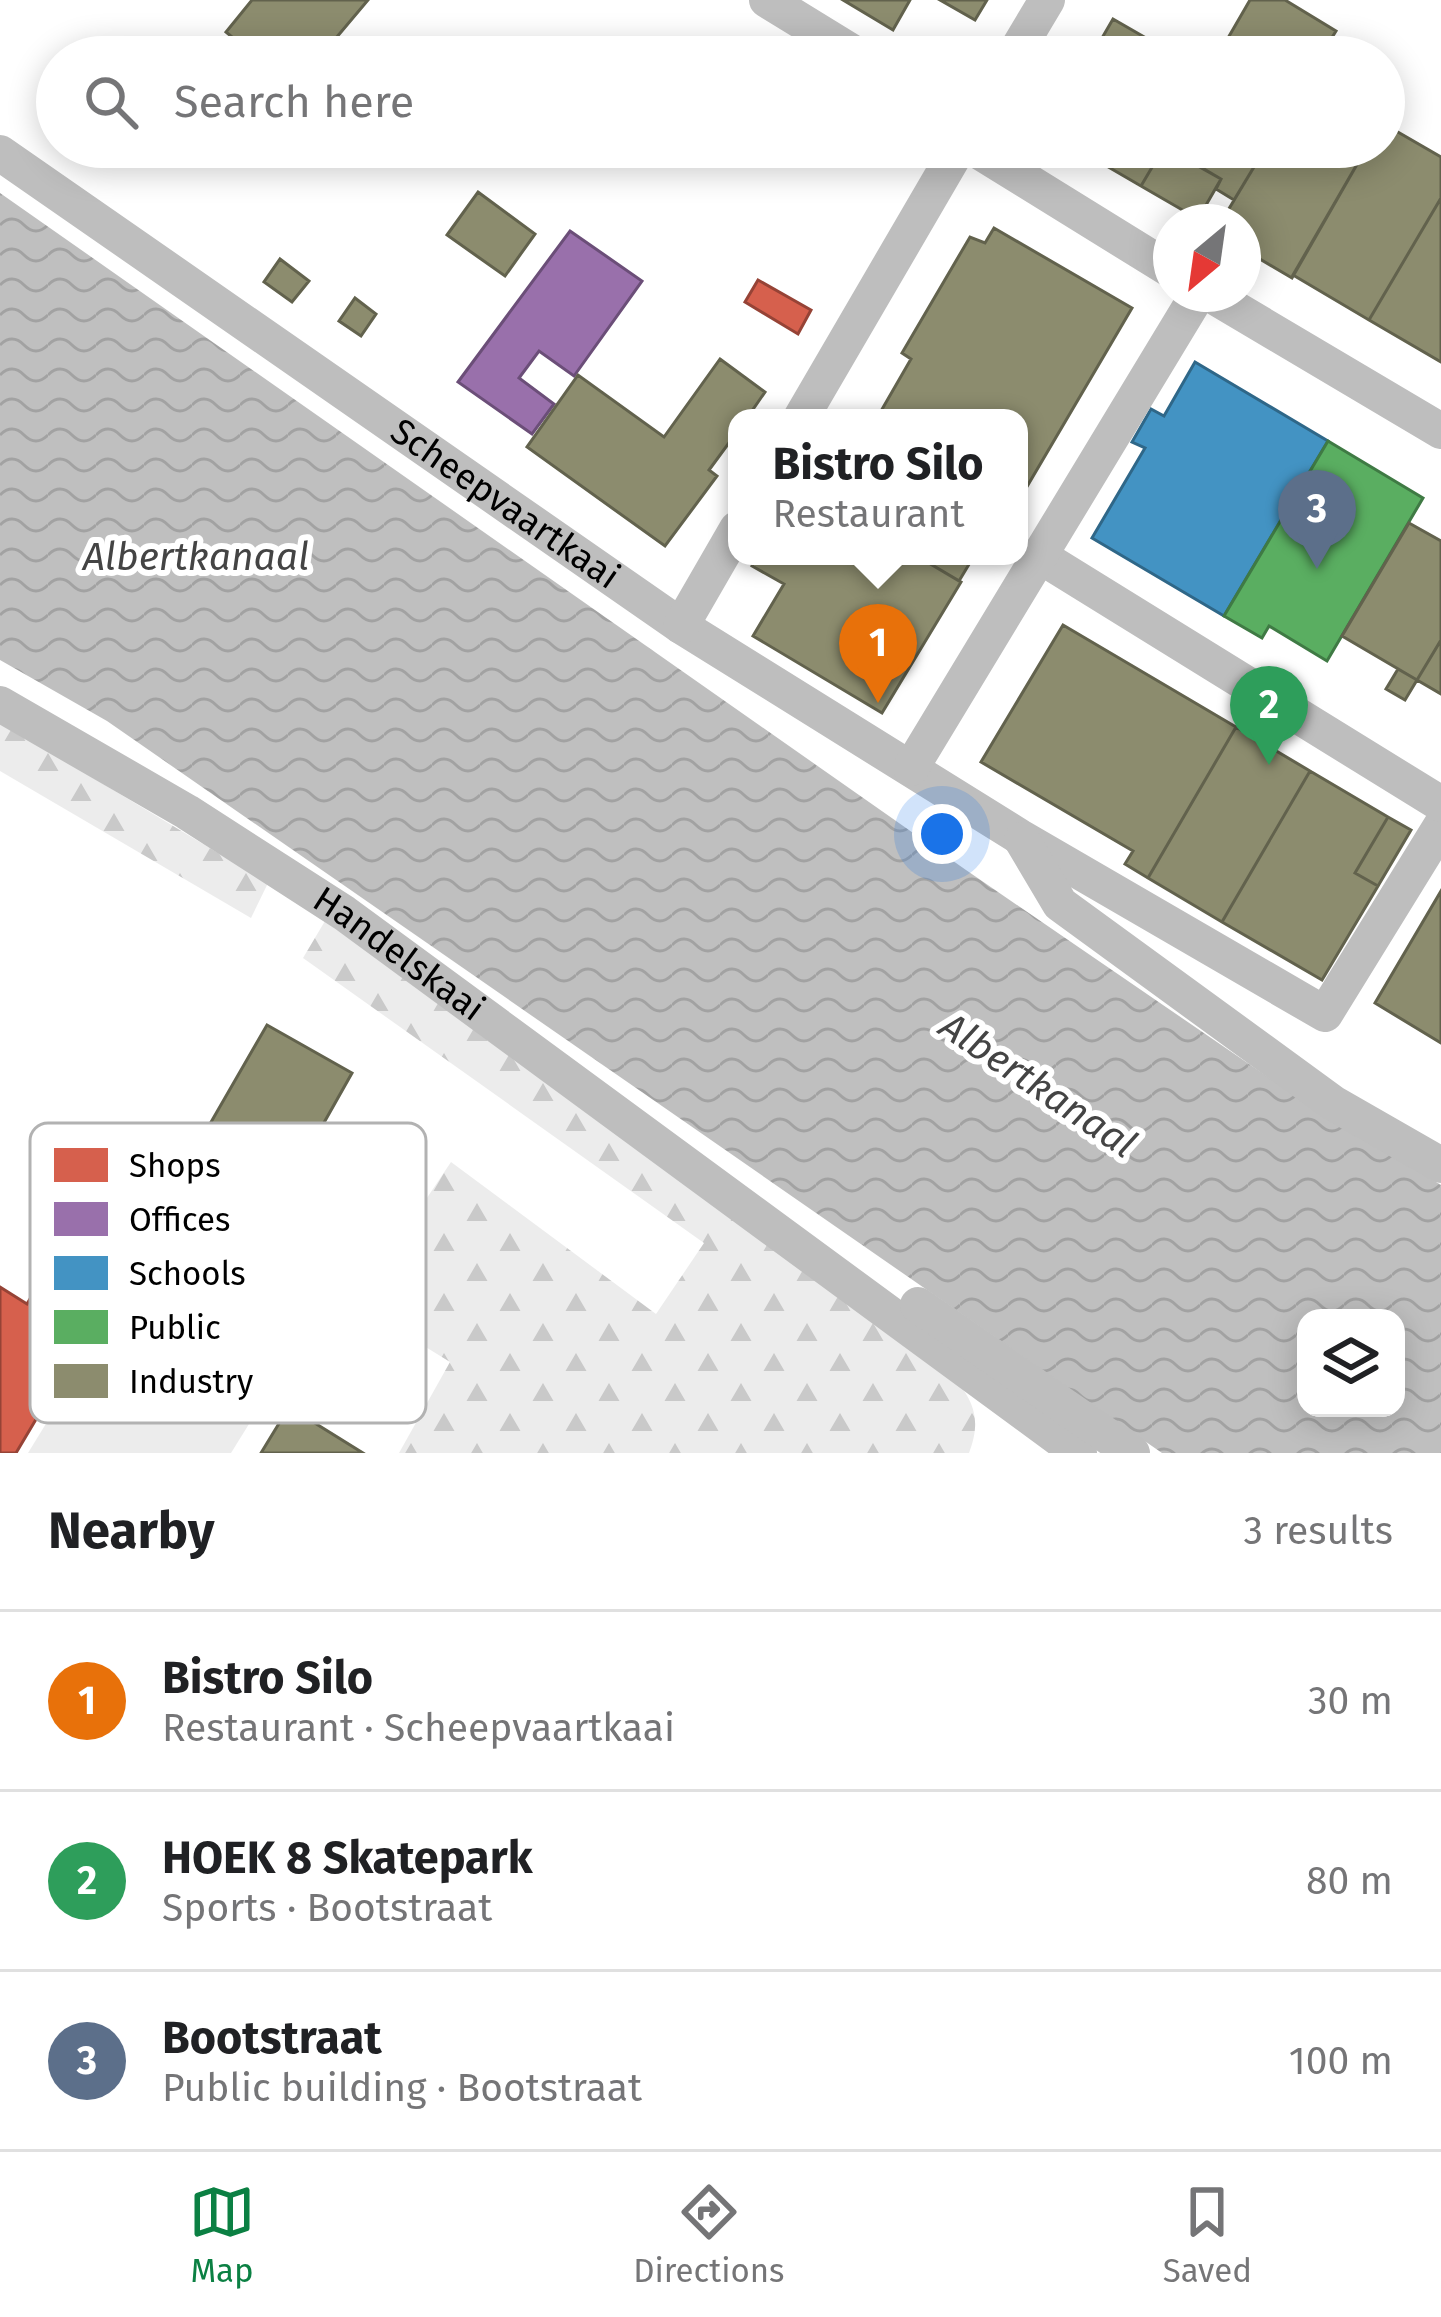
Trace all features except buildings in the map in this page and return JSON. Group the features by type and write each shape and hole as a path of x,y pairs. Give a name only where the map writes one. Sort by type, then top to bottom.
{"street":[{"path":"767,0 826,36"},
{"path":"1025,36 1047,0"},
{"name":"Scheepvaartkaai","path":"0,153 681,626 1020,837 1325,1014 1441,826"},
{"path":"806,409 947,168"},
{"path":"1006,168 1153,259"},
{"path":"911,768 1187,312"},
{"path":"1240,312 1441,431"},
{"path":"681,626 728,545"},
{"path":"1042,558 1441,804"},
{"name":"Handelskaai","path":"0,704 187,812 344,913 1079,1453"},
{"name":"Scheepvaartkaai","path":"1020,837 1060,904 1333,1103 1441,1165"},
{"name":"Handelskaai","path":"778,1232 829,1243 1132,1453"}],"green space":[{"path":"0,722 268,883 251,918 0,771"},
{"path":"325,921 944,1366 961,1386 975,1416 969,1453 399,1453 416,1423 426,1423 426,1405 450,1362 426,1347 426,1199 451,1162 656,1314 704,1243 303,958"},
{"path":"46,1423 250,1423 231,1453 28,1453"}],"water":[{"name":"Albertkanaal","path":"0,193 966,870 1306,1103 1441,1185 1441,1453 1162,1453 107,721 0,660"}],"place":[{"name":"Bootstraat","path":"1317,569"},
{"name":"Bistro Silo","path":"878,703"},
{"name":"HOEK 8 Skatepark","path":"1269,765"}]}
